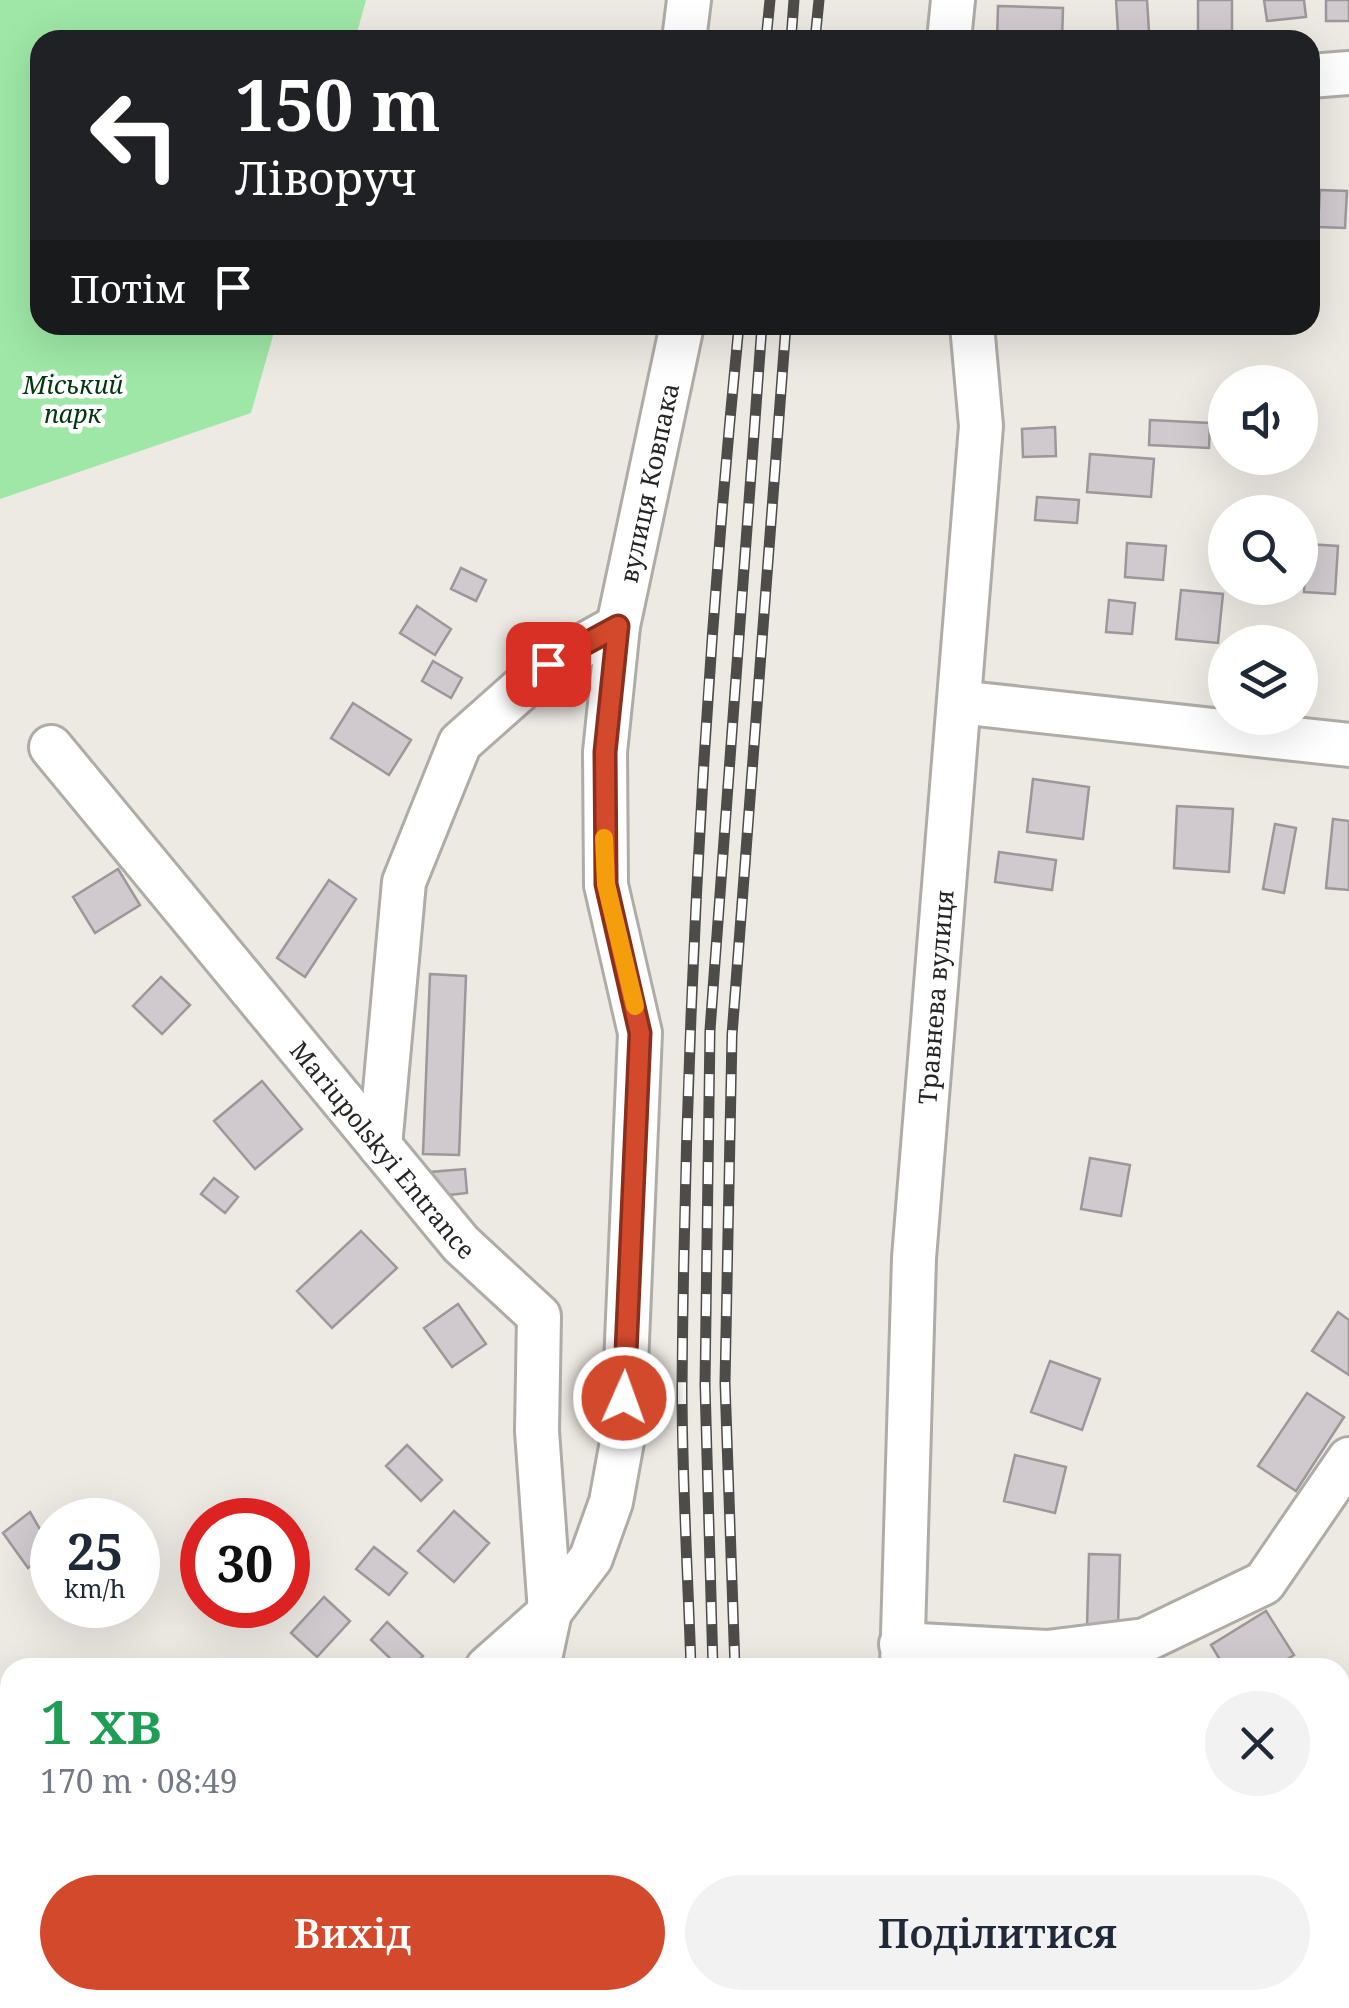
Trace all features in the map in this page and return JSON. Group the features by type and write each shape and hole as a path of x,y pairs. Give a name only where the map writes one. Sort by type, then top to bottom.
{"street":[{"path":"686,30 690,0"},
{"path":"950,30 954,0"},
{"path":"1320,75 1349,73"},
{"name":"вулиця Ковпака","path":"498,1658 550,1612 591,1558 611,1502 623,1436 640,1033 606,884 605,752 618,626 680,335"},
{"name":"Травнева вулиця","path":"902,1656 914,1258 981,426 973,335"},
{"path":"380,1146 404,882 460,743 548,664 618,626"},
{"path":"959,702 1349,745"},
{"name":"Mariupolskyi Entrance","path":"51,747 461,1244 539,1316 537,1431 550,1612"},
{"path":"902,1656 1047,1652 1145,1640 1264,1583 1349,1459"},
{"path":"540,1658 550,1612"}],"green space":[{"name":"Міський парк","path":"0,0 366,0 358,30 30,30 30,335 273,335 251,413 0,499"}],"building":[{"path":"1116,0 1147,0 1149,30 1118,30"},
{"path":"1198,0 1232,0 1232,30 1198,30"},
{"path":"1264,0 1304,0 1306,17 1267,21"},
{"path":"1326,0 1349,0 1349,21 1326,21"},
{"path":"998,6 1063,8 1062,30 997,30"},
{"path":"1320,190 1347,191 1345,228 1320,227"},
{"path":"1150,420 1208,423 1208,448 1149,445"},
{"path":"1055,427 1056,456 1023,457 1022,429"},
{"path":"1090,454 1154,459 1151,497 1087,492"},
{"path":"1037,497 1079,500 1077,523 1035,520"},
{"path":"1127,543 1166,546 1163,580 1125,577"},
{"path":"1318,545 1338,546 1335,594 1318,593"},
{"path":"461,568 486,580 476,601 451,589"},
{"path":"1181,590 1208,593 1208,605 1222,605 1220,625 1208,625 1208,642 1176,639"},
{"path":"1109,600 1135,603 1132,634 1106,632"},
{"path":"417,606 451,629 435,655 400,633"},
{"path":"433,661 462,678 451,698 422,681"},
{"path":"353,703 411,740 389,775 331,738"},
{"path":"1033,779 1089,787 1083,839 1027,832"},
{"path":"1177,806 1233,809 1229,872 1174,868"},
{"path":"1333,819 1349,821 1349,890 1326,888"},
{"path":"1275,824 1296,828 1284,893 1263,889"},
{"path":"999,852 1056,860 1052,890 995,882"},
{"path":"118,869 140,905 95,933 73,897"},
{"path":"329,880 356,899 305,977 277,958"},
{"path":"430,974 466,976 459,1155 423,1154"},
{"path":"161,977 190,1005 162,1034 133,1006"},
{"path":"262,1081 302,1129 255,1169 214,1121"},
{"path":"1090,1158 1130,1165 1121,1216 1081,1209"},
{"path":"465,1169 467,1193 432,1197 430,1172"},
{"path":"214,1178 238,1197 225,1213 201,1194"},
{"path":"361,1231 397,1268 332,1328 297,1291"},
{"path":"458,1304 486,1344 452,1367 424,1328"},
{"path":"1338,1312 1349,1320 1349,1375 1312,1351"},
{"path":"1050,1361 1100,1379 1082,1430 1031,1412"},
{"path":"1307,1393 1344,1417 1296,1491 1258,1466"},
{"path":"407,1445 442,1480 421,1501 386,1466"},
{"path":"1015,1455 1066,1467 1055,1513 1004,1501"},
{"path":"454,1511 489,1543 454,1582 418,1551"},
{"path":"30,1512 30,1566 28,1568 3,1533"},
{"path":"374,1547 407,1573 389,1595 356,1569"},
{"path":"1089,1554 1120,1555 1118,1628 1087,1627"},
{"path":"324,1597 350,1621 317,1657 291,1633 296,1628 310,1628 310,1612"},
{"path":"1266,1611 1294,1655 1219,1658 1211,1645"},
{"path":"387,1622 423,1656 390,1658 371,1640"}],"railway":[{"path":"767,30 770,0"},
{"path":"792,30 794,0"},
{"path":"816,30 819,0"},
{"path":"691,1658 682,1388 687,1122 706,723 738,335"},
{"path":"713,1658 705,1385 710,1030 761,335"},
{"path":"735,1658 725,1383 732,1035 785,335"}],"slow traffic":[{"path":"604,838 606,884 635,1006"}],"route":[{"path":"548,664 618,626 605,752 606,884 640,1033 624,1398"}]}
